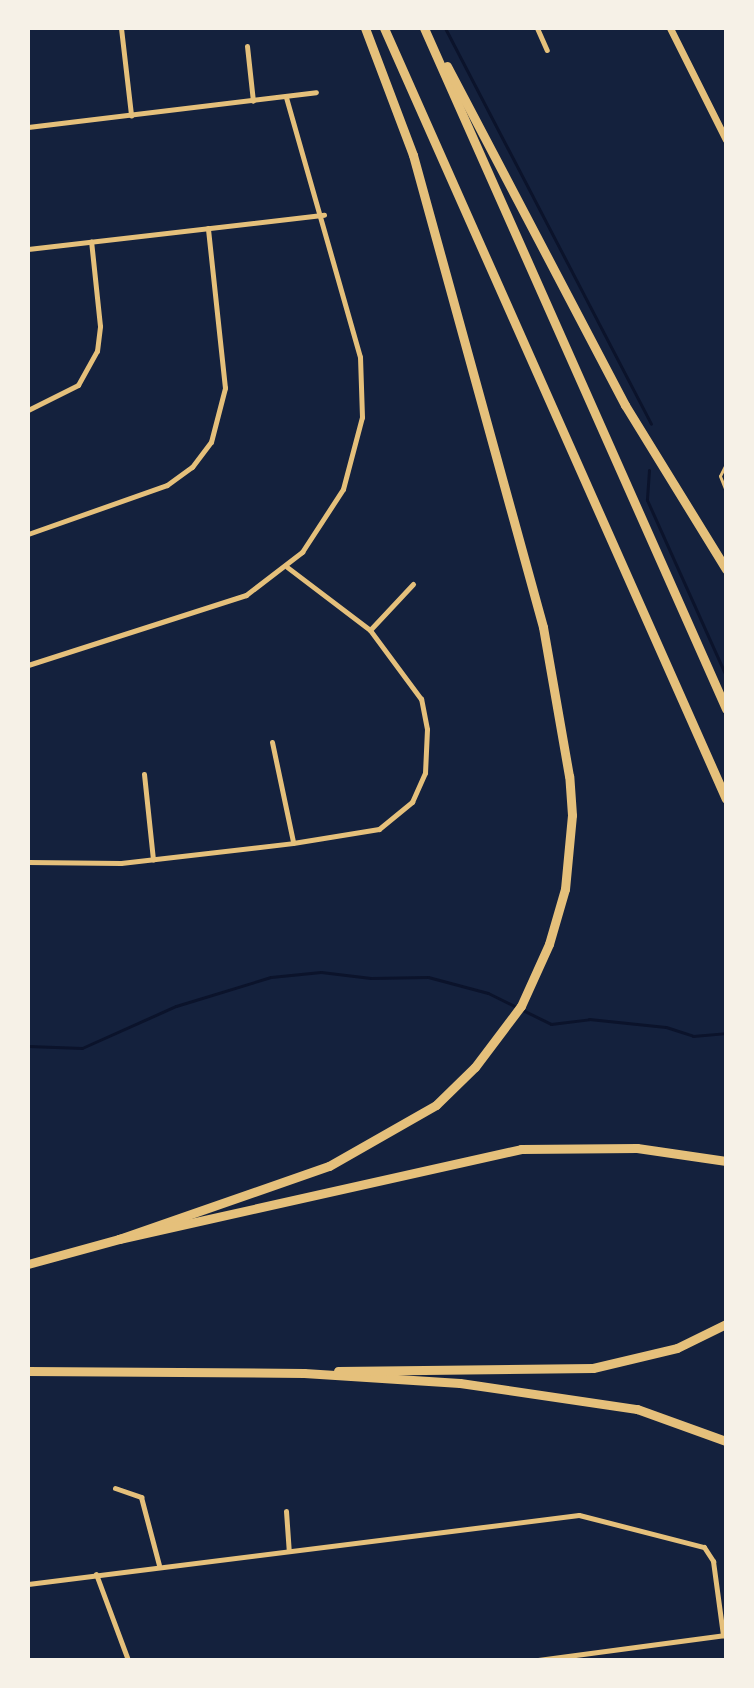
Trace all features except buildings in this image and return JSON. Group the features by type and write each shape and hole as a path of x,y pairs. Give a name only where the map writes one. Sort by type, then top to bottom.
{"highway":[{"path":"119,1239 329,1166 436,1105 475,1067 521,1006 563,900 570,789 547,642 413,155 365,28"},
{"path":"384,28 726,799"},
{"path":"425,28 625,405 726,569"},
{"path":"425,28 726,709"},
{"path":"28,1264 119,1239 521,1149 680,1153 726,1161"},
{"path":"304,1373 387,1368 593,1368 677,1348 721,1327"},
{"path":"28,1371 304,1373 460,1383 597,1400 673,1420 726,1441"}],"main road":[{"path":"670,28 726,140"}],"street":[{"path":"121,28 131,115"},
{"path":"537,28 547,50"},
{"path":"247,46 253,101"},
{"path":"28,127 316,92"},
{"path":"28,665 220,606 287,567 337,503 354,461 362,417 360,357 324,215 286,97"},
{"path":"28,249 324,215"},
{"path":"28,534 167,485 192,467 211,442 225,388 208,228"},
{"path":"28,410 78,385 97,351 100,326 91,241"},
{"path":"28,862 153,860 293,843 394,822 412,802 425,773 427,729 421,699 370,630 287,567"},
{"path":"370,630 413,584"},
{"path":"272,742 293,843"},
{"path":"144,774 153,860"},
{"path":"115,1488 141,1497 159,1565"},
{"path":"286,1511 289,1550"},
{"path":"28,1584 159,1565 579,1515 704,1547 713,1561 724,1635 538,1660"},
{"path":"96,1574 128,1660"}],"lane":[{"path":"726,464 720,476 726,491"}],"waterway":[{"path":"445,28 651,424"},
{"path":"649,470 647,500 726,676"},
{"path":"28,1046 82,1048 176,1006 271,977 321,972 371,978 428,977 488,993 551,1024 589,1019 666,1027 693,1036 726,1033"}]}
